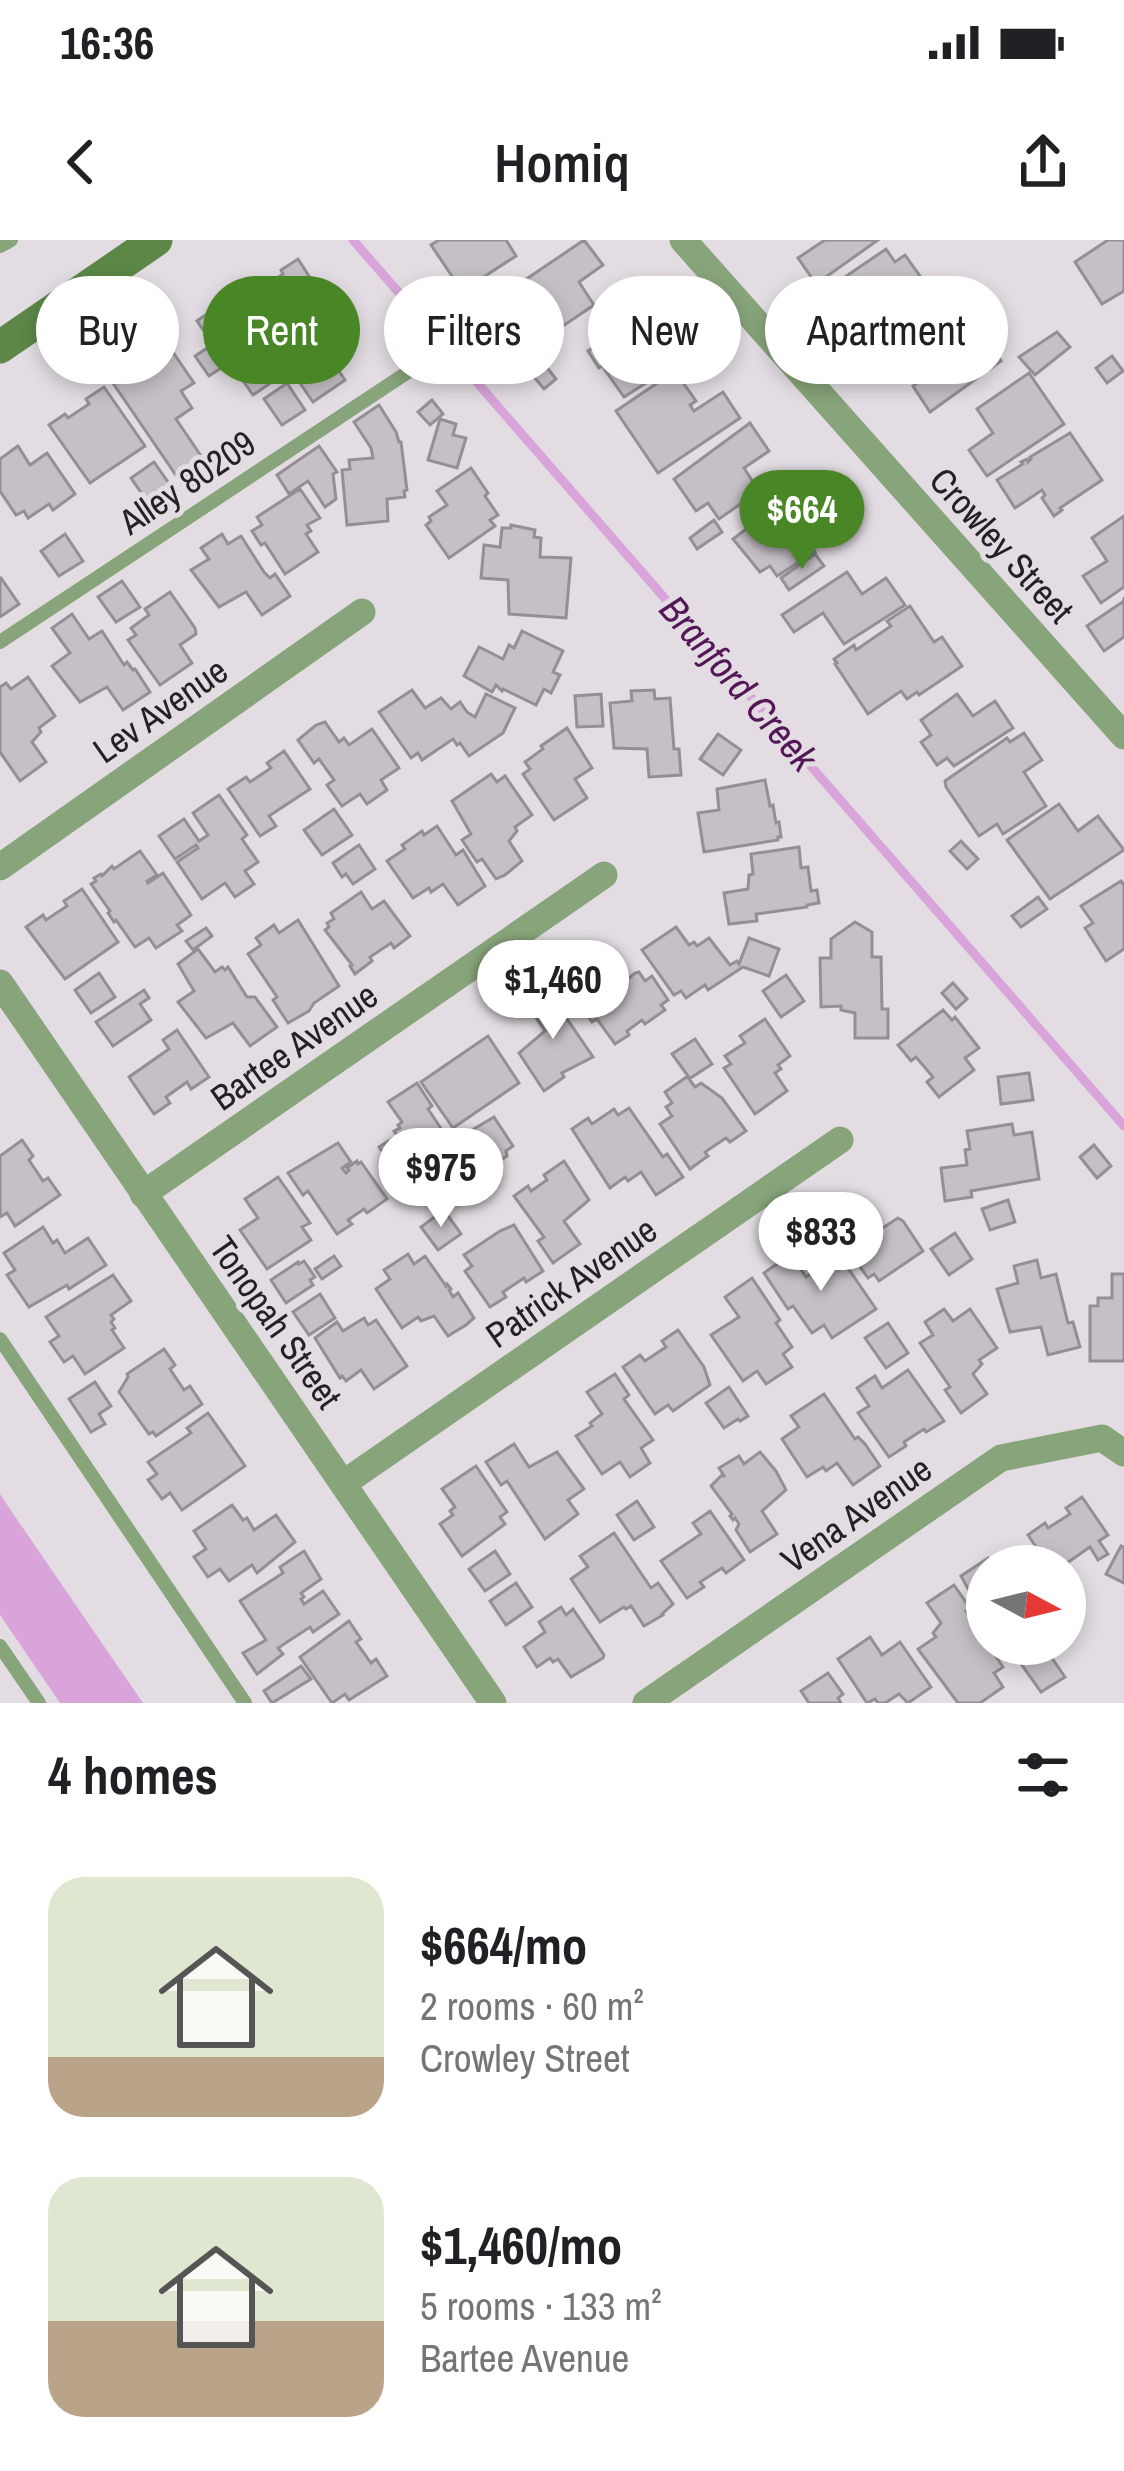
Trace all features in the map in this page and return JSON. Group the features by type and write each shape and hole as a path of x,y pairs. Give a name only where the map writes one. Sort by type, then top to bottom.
{"main road":[{"path":"0,347 156,240"}],"street":[{"name":"Crowley Street","path":"683,240 1124,736"},
{"name":"Lev Avenue","path":"0,867 362,612"},
{"name":"Bartee Avenue","path":"143,1194 604,875"},
{"name":"Tonopah Street","path":"0,983 493,1703"},
{"name":"Patrick Avenue","path":"344,1483 840,1140"},
{"name":"Vena Avenue","path":"646,1703 1001,1458 1102,1438 1124,1453"}],"lane":[{"path":"0,246 11,240"},
{"name":"Alley 80209","path":"0,642 390,384"},
{"path":"0,1339 245,1703"},
{"path":"0,1646 39,1703"}],"shaded area":[{"path":"0,1494 143,1703 60,1703 0,1615"}],"building":[{"path":"439,240 506,240 516,256 485,276 452,276 431,245"},
{"path":"584,240 603,265 579,282 588,296 588,309 564,325 564,276 531,276"},
{"path":"825,240 878,240 827,276 810,276 798,258"},
{"path":"1108,240 1124,240 1124,291 1102,304 1075,262"},
{"path":"886,249 895,262 905,255 920,276 846,276"},
{"path":"298,259 309,276 280,276 281,270"},
{"path":"1057,332 1070,347 1035,375 1019,357"},
{"path":"1112,356 1123,371 1107,383 1096,368"},
{"path":"179,361 194,383 181,391 192,408 176,419 212,472 186,490 114,384 179,384"},
{"path":"1029,373 1064,424 987,476 969,450 993,433 977,409"},
{"path":"245,384 269,384 253,395"},
{"path":"288,384 305,410 282,425 264,399"},
{"path":"301,384 339,384 313,402"},
{"path":"615,384 644,384 624,397"},
{"path":"656,384 684,384 696,401 690,405 694,411 723,392 740,418 658,473 616,411"},
{"path":"916,384 969,384 930,412"},
{"path":"104,387 145,446 90,483 49,425 89,404 86,399"},
{"path":"432,400 443,414 430,425 418,412"},
{"path":"379,405 401,442 407,490 405,497 387,499 388,521 347,525 342,470 350,469 349,460 373,458 354,422"},
{"path":"440,419 456,424 453,435 466,438 457,468 428,460"},
{"path":"750,423 769,451 744,468 759,491 719,519 708,503 696,511 674,479"},
{"path":"1070,433 1102,480 1054,516 1042,490 1015,508 997,480"},
{"path":"18,446 30,465 47,453 75,494 53,510 49,504 28,518 24,511 16,515 0,491 0,459"},
{"path":"319,446 337,472 333,474 336,499 325,507 308,481 289,494 277,475"},
{"path":"154,462 177,495 154,511 131,478"},
{"path":"471,468 498,515 490,520 495,526 449,558 426,525 429,517 447,505 437,491"},
{"path":"802,487 821,513 795,532 815,552 777,576 770,566 760,572 733,539"},
{"path":"300,489 320,518 307,525 311,531 306,534 318,552 285,574 252,531 262,525 257,517"},
{"path":"1124,516 1124,587 1101,603 1083,576 1107,561 1092,538"},
{"path":"714,520 722,532 697,549 690,538"},
{"path":"502,528 535,530 534,537 541,538 540,557 571,558 566,618 509,614 508,580 481,578 484,545 500,547"},
{"path":"65,534 83,561 59,576 41,551"},
{"path":"222,534 228,544 241,536 264,572 270,578 275,574 290,596 262,615 246,592 219,607 191,570 209,559 201,548"},
{"path":"815,554 824,566 789,590 781,578"},
{"path":"847,572 862,594 886,578 905,605 844,644 823,613 794,632 782,615"},
{"path":"0,579 19,604 0,617"},
{"path":"122,581 140,607 116,622 98,597"},
{"path":"170,592 196,634 180,645 192,663 160,685 128,640 136,635 131,628 149,615 145,609"},
{"path":"1124,601 1124,637 1104,651 1087,626"},
{"path":"910,606 934,642 942,637 962,666 919,695 907,699 901,691 868,714 834,659 891,626 887,621"},
{"path":"72,614 89,639 102,631 124,665 127,662 135,669 150,692 123,710 107,687 80,702 52,666 70,653 52,628"},
{"path":"522,631 563,651 553,672 560,675 551,693 544,689 536,705 496,685 492,692 464,676 479,647 503,659"},
{"path":"28,677 55,716 39,728 32,742 46,762 20,781 0,752 0,687 6,683 11,689"},
{"path":"412,690 425,708 441,698 451,709 460,702 475,717 486,694 515,708 503,733 469,756 453,739 422,760 418,753 411,758 379,712"},
{"path":"654,690 655,699 670,698 681,775 649,777 647,749 614,748 610,703 632,701 631,691"},
{"path":"601,694 603,726 577,727 575,696"},
{"path":"957,694 973,716 995,701 1013,728 954,766 947,758 937,765 921,742 931,735 921,720"},
{"path":"325,722 339,742 344,738 349,745 372,729 399,768 381,780 387,790 367,804 360,794 342,806 327,785 334,780 298,740"},
{"path":"567,728 592,768 575,779 587,798 554,820 523,774 530,769 525,762"},
{"path":"1024,733 1042,760 1024,772 1046,806 1003,834 997,824 979,836 945,781 1007,738 1010,742"},
{"path":"718,734 741,750 723,775 700,759"},
{"path":"284,751 310,789 269,816 276,826 260,836 228,789 271,768 267,763"},
{"path":"491,774 497,782 505,776 532,815 515,827 509,841 522,861 496,879 462,840 471,834 452,801"},
{"path":"765,780 781,837 704,852 698,813 719,810 717,789"},
{"path":"219,795 247,835 242,839 258,862 245,871 254,884 235,897 225,883 202,899 177,862 196,845 175,859 159,836 184,819 199,841 208,835 193,813"},
{"path":"1059,804 1078,831 1098,816 1124,850 1050,899 1007,840"},
{"path":"334,809 352,835 322,855 304,830"},
{"path":"437,826 456,855 463,850 485,886 458,905 443,884 413,898 387,861 422,831 424,835"},
{"path":"961,841 978,859 967,869 950,851"},
{"path":"359,845 375,869 353,884 333,863"},
{"path":"799,847 801,868 808,867 811,891 817,890 819,903 756,914 757,921 729,924 724,893 748,889 753,874 751,854"},
{"path":"140,851 157,875 148,883 163,873 191,915 177,925 182,931 156,948 149,938 135,947 91,884"},
{"path":"1121,881 1124,949 1106,961 1085,928 1093,923 1081,906"},
{"path":"82,889 118,942 65,979 26,927 67,906 64,901"},
{"path":"361,892 372,909 384,901 410,936 370,957 372,961 355,974 325,930 334,919 331,913"},
{"path":"1038,897 1047,909 1021,927 1012,916"},
{"path":"298,920 339,986 288,1023 248,954 261,945 256,938 274,925 279,933"},
{"path":"855,922 872,932 872,957 881,957 888,1038 855,1038 855,1013 841,1006 821,1007 820,958 831,958 831,939"},
{"path":"676,927 689,945 709,938 730,965 739,964 749,938 779,949 769,976 743,967 686,998 681,991 674,995 642,950"},
{"path":"206,928 212,936 193,950 186,941"},
{"path":"198,949 215,972 228,967 247,997 255,997 277,1027 250,1046 233,1023 206,1038 178,1002 194,991 178,964"},
{"path":"593,965 609,987 635,973 645,981 652,976 668,1000 661,1005 665,1010 645,1024 642,1020 615,1044 597,1019 592,1022 566,984"},
{"path":"99,973 115,997 91,1013 75,990"},
{"path":"786,975 804,1001 781,1017 763,991"},
{"path":"953,983 967,999 956,1009 942,993"},
{"path":"549,989 561,1006 567,1002 573,1010 565,1016 593,1057 562,1073 564,1077 544,1091 519,1053 545,1031 527,1004"},
{"path":"144,990 149,998 140,1004 151,1020 113,1046 96,1022"},
{"path":"943,1010 952,1020 955,1017 979,1048 965,1058 974,1070 939,1097 927,1082 933,1077 898,1045"},
{"path":"765,1019 790,1056 775,1073 787,1091 755,1114 724,1068 731,1064 725,1056 745,1043 740,1036"},
{"path":"177,1030 209,1077 191,1089 187,1082 166,1097 170,1103 154,1114 129,1077 169,1049 163,1040"},
{"path":"488,1036 519,1083 453,1128 421,1082"},
{"path":"695,1039 712,1064 689,1079 695,1087 701,1083 722,1098 746,1131 705,1152 708,1156 690,1169 660,1124 672,1116 666,1107 672,1103 665,1092 688,1076 672,1054"},
{"path":"1029,1073 1033,1100 1001,1104 998,1077"},
{"path":"417,1083 457,1152 445,1160 454,1173 430,1188 423,1176 406,1187 379,1147 397,1136 394,1131 402,1122 388,1102"},
{"path":"629,1108 683,1177 656,1195 641,1172 610,1188 572,1129 588,1118 592,1124 614,1109 618,1115"},
{"path":"494,1117 513,1146 507,1156 485,1170 462,1136"},
{"path":"1012,1124 1014,1135 1032,1132 1039,1179 971,1191 972,1197 945,1201 941,1168 967,1165 967,1131"},
{"path":"22,1140 43,1181 48,1178 60,1195 15,1226 7,1213 0,1217 0,1156"},
{"path":"338,1143 351,1162 342,1168 346,1173 361,1162 387,1199 348,1220 352,1224 337,1234 308,1191 303,1195 288,1173"},
{"path":"1094,1145 1111,1166 1097,1178 1080,1157"},
{"path":"564,1161 589,1200 564,1221 580,1244 553,1263 538,1241 544,1237 514,1196 547,1180 544,1175"},
{"path":"278,1177 310,1223 302,1227 311,1240 267,1269 240,1230 258,1218 245,1199"},
{"path":"1008,1200 1015,1222 990,1230 982,1209"},
{"path":"444,1210 461,1234 438,1250 421,1227"},
{"path":"868,1210 881,1229 898,1218 903,1221 923,1251 879,1281 874,1274 868,1278 836,1233"},
{"path":"514,1225 543,1271 503,1292 506,1297 490,1307 465,1271 472,1266 464,1255"},
{"path":"43,1227 65,1253 88,1238 106,1265 29,1307 7,1275 15,1270 4,1253"},
{"path":"955,1233 972,1259 949,1275 931,1249"},
{"path":"408,1254 414,1264 425,1256 474,1318 448,1336 434,1316 421,1321 418,1317 402,1328 376,1289 390,1279 384,1270"},
{"path":"791,1254 806,1277 839,1255 876,1309 832,1338 824,1325 812,1333 793,1306 788,1309 764,1273"},
{"path":"334,1256 341,1266 322,1279 315,1269"},
{"path":"1037,1260 1041,1278 1056,1274 1068,1323 1073,1322 1080,1347 1048,1355 1041,1327 1010,1332 997,1289 1018,1283 1014,1266"},
{"path":"304,1261 315,1277 310,1280 313,1285 286,1303 271,1280"},
{"path":"1112,1274 1124,1274 1124,1361 1090,1361 1090,1306 1098,1306 1098,1298 1112,1298"},
{"path":"113,1275 131,1301 111,1315 112,1330 124,1348 85,1374 73,1356 64,1362 50,1342 59,1336 46,1317"},
{"path":"752,1278 792,1347 783,1354 792,1367 766,1384 757,1371 743,1381 711,1335 739,1317 725,1297"},
{"path":"320,1294 335,1318 309,1335 293,1312"},
{"path":"944,1309 953,1321 970,1309 997,1348 979,1360 982,1364 973,1374 987,1394 961,1413 945,1390 950,1387 920,1343 933,1335 925,1322"},
{"path":"364,1318 368,1325 376,1320 407,1366 374,1389 361,1370 346,1381 340,1378 315,1338 337,1322 343,1331"},
{"path":"888,1323 908,1353 886,1368 865,1338"},
{"path":"678,1330 704,1367 710,1385 673,1411 668,1405 655,1414 623,1367 640,1355 645,1361 666,1347 662,1341"},
{"path":"164,1349 184,1390 190,1386 202,1404 156,1436 149,1434 119,1392 127,1374"},
{"path":"908,1370 944,1421 904,1442 906,1446 889,1457 858,1413 869,1406 857,1388 875,1376 882,1388"},
{"path":"615,1374 629,1395 624,1399 653,1440 641,1448 650,1463 630,1477 620,1462 602,1474 576,1436 602,1414 587,1392"},
{"path":"95,1382 111,1406 99,1414 105,1424 91,1432 69,1399"},
{"path":"729,1387 748,1416 724,1428 706,1403"},
{"path":"824,1394 880,1466 853,1485 837,1463 807,1477 782,1439 799,1427 791,1416"},
{"path":"208,1413 245,1466 182,1510 170,1493 162,1499 148,1480 157,1474 148,1462 191,1433 187,1428"},
{"path":"514,1444 529,1467 557,1452 584,1489 568,1500 578,1514 545,1539 507,1481 501,1485 486,1462"},
{"path":"760,1452 786,1490 762,1511 777,1534 750,1552 736,1530 739,1524 711,1486 725,1477 719,1468 739,1456 744,1464"},
{"path":"476,1466 507,1512 500,1517 505,1524 462,1556 440,1524 453,1515 450,1511 455,1507 442,1489"},
{"path":"1082,1497 1108,1535 1099,1541 1108,1554 1098,1560 1086,1545 1035,1545 1028,1535 1070,1514 1066,1508"},
{"path":"637,1501 654,1527 634,1540 617,1515"},
{"path":"232,1505 254,1530 276,1515 295,1542 257,1573 252,1565 229,1581 220,1569 208,1577 194,1557 206,1549 194,1531"},
{"path":"710,1511 744,1560 700,1582 704,1587 687,1598 661,1561 701,1534 693,1523"},
{"path":"614,1533 651,1588 658,1583 673,1604 644,1626 631,1606 600,1622 571,1579 588,1567 580,1556"},
{"path":"1124,1547 1124,1583 1106,1574"},
{"path":"304,1551 321,1579 301,1593 301,1599 304,1604 323,1591 339,1614 278,1648 283,1654 257,1674 243,1653 266,1640 240,1601 283,1573 280,1567"},
{"path":"495,1551 510,1574 485,1591 469,1569"},
{"path":"516,1583 532,1607 506,1625 490,1601"},
{"path":"954,1585 966,1602 966,1665 1002,1665 994,1673 1003,1687 980,1703 958,1703 918,1649 936,1637 933,1633 941,1623 927,1603"},
{"path":"561,1607 566,1615 573,1609 604,1655 571,1677 558,1659 550,1658 537,1667 524,1647 545,1632 539,1622"},
{"path":"349,1621 361,1639 356,1642 387,1676 349,1700 345,1694 332,1703 300,1657"},
{"path":"870,1637 882,1655 900,1642 931,1687 908,1703 899,1694 885,1703 875,1699 867,1703 838,1659"},
{"path":"1022,1665 1057,1665 1065,1677 1041,1692"},
{"path":"301,1666 311,1679 272,1703 264,1691"},
{"path":"828,1673 843,1694 838,1698 841,1703 809,1703 801,1691"}],"waterway":[{"name":"Branford Creek","path":"353,240 1124,1126"}]}
